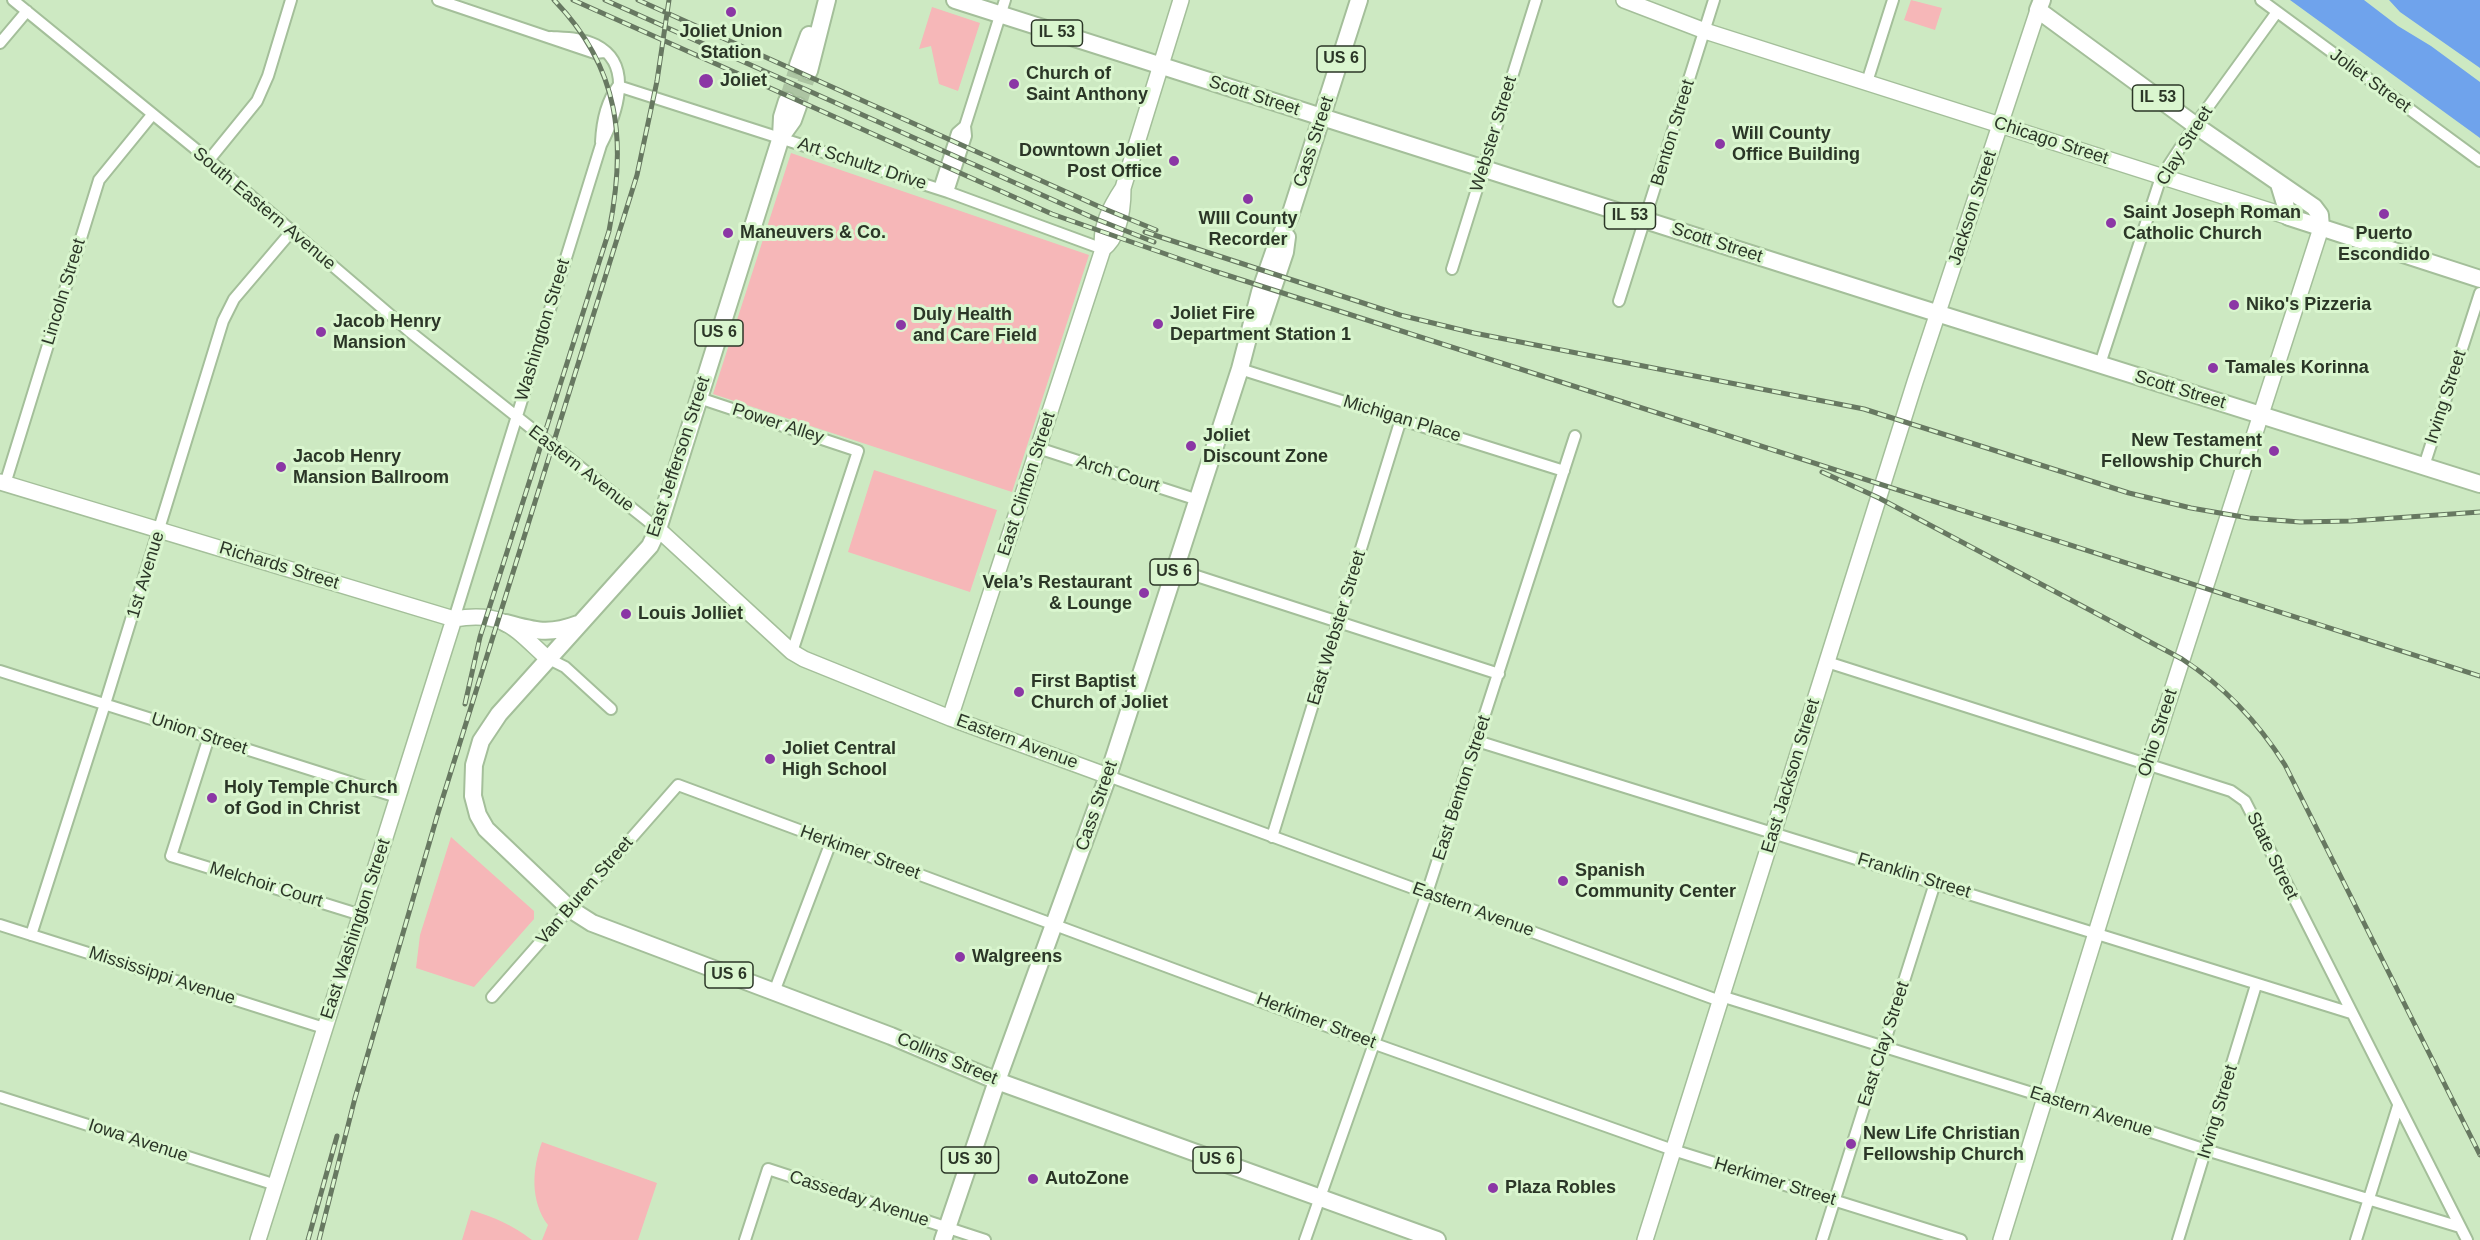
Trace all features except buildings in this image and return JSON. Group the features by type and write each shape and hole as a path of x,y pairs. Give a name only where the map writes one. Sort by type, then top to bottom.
{"main road":[{"path":"821,0 803,68 827,0"},
{"name":"Scott Street","path":"955,0 1002,7 1160,66 2480,484"},
{"name":"Cass Street","path":"945,1234 997,1081 1108,776 1240,369 1264,282 1276,246 1290,216 1359,0"},
{"name":"IL 53","path":"2040,5 2195,125 2279,184"},
{"name":"East Jefferson Street","path":"486,829 478,814 473,796 472,775 477,754 494,720 547,658 650,546 658,529 781,137 793,120 792,104"},
{"path":"2279,184 2289,217"},
{"path":"2279,184 2314,207 2320,215 2321,228"},
{"name":"Chicago Street","path":"2289,217 2480,279"},
{"path":"506,623 540,632 552,632 579,623"},
{"name":"Collins Street","path":"486,829 570,909 592,923 891,1036 997,1081 1437,1240"}],"street":[{"name":"South Eastern Avenue","path":"13,0 209,160 291,232 516,417"},
{"path":"209,160 258,101 291,0"},
{"path":"438,0 550,37 578,39 597,46 613,59 618,86"},
{"name":"East Clinton Street","path":"950,718 1103,249 1112,242 1118,225 1123,207 1123,188 1181,0"},
{"name":"Webster Street","path":"1452,269 1536,0"},
{"name":"Chicago Street","path":"1624,0 1705,31 2289,217"},
{"name":"Benton Street","path":"1619,301 1714,0"},
{"path":"1867,82 1893,0"},
{"name":"Joliet Street","path":"2261,0 2480,161"},
{"name":"Jackson Street","path":"1939,313 2040,5"},
{"path":"944,190 957,133 965,126 1002,7"},
{"path":"0,43 27,11"},
{"name":"Clay Street","path":"2100,364 2161,177 2195,125 2277,12"},
{"name":"Art Schultz Drive","path":"618,86 944,190 1103,249"},
{"name":"Washington Street","path":"454,619 601,145 602,125 607,106 618,86"},
{"name":"Lincoln Street","path":"2,483 99,180 152,115"},
{"name":"Ohio Street","path":"2001,1240 2148,765 2321,228"},
{"name":"1st Avenue","path":"31,934 160,531 223,321 234,298 291,232"},
{"name":"Irving Street","path":"2424,466 2480,293"},
{"name":"East Jackson Street","path":"1645,1240 1939,313"},
{"name":"Michigan Place","path":"1240,369 1564,471"},
{"name":"Power Alley","path":"699,398 858,451 792,652"},
{"name":"Eastern Avenue","path":"516,417 658,529 792,652 804,659 950,718 1721,999 1883,1047 2206,1150 2460,1227"},
{"name":"East Webster Street","path":"1272,837 1401,419"},
{"name":"East Benton Street","path":"1305,1240 1428,893 1575,436"},
{"name":"Arch Court","path":"1038,448 1198,500"},
{"name":"Richards Street","path":"2,483 454,619 494,617 506,623 547,658"},
{"path":"1175,569 1499,674"},
{"name":"East Washington Street","path":"258,1240 454,619"},
{"path":"547,658 565,667 611,709"},
{"name":"State Street","path":"1827,662 2231,791 2245,801 2467,1240"},
{"name":"Union Street","path":"0,671 397,797"},
{"name":"Melchoir Court","path":"209,737 171,856 361,915"},
{"name":"Franklin Street","path":"1477,741 2351,1013"},
{"name":"Herkimer Street","path":"678,785 1375,1044 1673,1150 1961,1240"},
{"name":"Van Buren Street","path":"492,997 678,785"},
{"path":"774,992 831,843"},
{"name":"East Clay Street","path":"1822,1240 1935,883"},
{"name":"Mississippi Avenue","path":"0,925 324,1028"},
{"name":"Irving Street","path":"2178,1240 2256,985"},
{"name":"Iowa Avenue","path":"0,1097 276,1185"},
{"path":"2356,1240 2398,1106"},
{"name":"Casseday Avenue","path":"745,1240 768,1169 945,1234 985,1240"}],"shaded area":[{"path":"1911,0 1942,8 1935,30 1904,20"},
{"path":"932,7 980,23 958,91 939,84 931,46 919,49"},
{"name":"Duly Health and Care Field","path":"791,153 1089,255 1012,492 713,394"},
{"path":"874,470 997,510 970,592 848,552"},
{"path":"451,837 534,911 534,919 474,987 416,968 420,935"},
{"path":"542,1142 657,1183 638,1240 542,1240 548,1225 538,1206 534,1185 536,1163"},
{"path":"471,1210 503,1222 532,1240 462,1240"}],"water":[{"path":"2290,0 2364,0 2398,26 2431,46 2480,82 2480,138"},
{"path":"2389,0 2480,0 2480,68 2400,12"}],"tunnel":[{"path":"787,101 798,65"},
{"path":"798,106 809,71"}],"railway":[{"path":"465,704 480,637 609,231 615,198 617,136 613,107 605,79 593,52 576,26 554,0"},
{"path":"573,0 1052,214 1214,271 2480,676"},
{"path":"605,0 1096,219 1154,242"},
{"path":"638,0 1156,230"},
{"path":"319,1240 355,1098 438,813 637,175 657,81 669,0"},
{"path":"1145,232 1400,315 1474,333 1864,409 2129,493 2191,508 2249,518 2300,522 2351,521 2480,512"},
{"path":"1822,472 1879,498 2182,659 2240,706 2264,734 2285,765 2480,1155"},
{"path":"308,1240 337,1136"}],"place":[{"name":"Joliet Union Station","path":"731,12"},
{"name":"Joliet","path":"706,81"},
{"name":"Church of Saint Anthony","path":"1014,84"},
{"name":"Will County Office Building","path":"1720,144"},
{"name":"Downtown Joliet Post Office","path":"1174,161"},
{"name":"WIll County Recorder","path":"1248,199"},
{"name":"Puerto Escondido","path":"2384,214"},
{"name":"Saint Joseph Roman Catholic Church","path":"2111,223"},
{"name":"Maneuvers & Co.","path":"728,233"},
{"name":"Niko's Pizzeria","path":"2234,305"},
{"name":"Joliet Fire Department Station 1","path":"1158,324"},
{"name":"Duly Health and Care Field","path":"901,325"},
{"name":"Jacob Henry Mansion","path":"321,332"},
{"name":"Tamales Korinna","path":"2213,368"},
{"name":"Joliet Discount Zone","path":"1191,446"},
{"name":"New Testament Fellowship Church","path":"2274,451"},
{"name":"Jacob Henry Mansion Ballroom","path":"281,467"},
{"name":"Vela’s Restaurant & Lounge","path":"1144,593"},
{"name":"Louis Jolliet","path":"626,614"},
{"name":"First Baptist Church of Joliet","path":"1019,692"},
{"name":"Joliet Central High School","path":"770,759"},
{"name":"Holy Temple Church of God in Christ","path":"212,798"},
{"name":"Spanish Community Center","path":"1563,881"},
{"name":"Walgreens","path":"960,957"},
{"name":"New Life Christian Fellowship Church","path":"1851,1144"},
{"name":"AutoZone","path":"1033,1179"},
{"name":"Plaza Robles","path":"1493,1188"}]}
